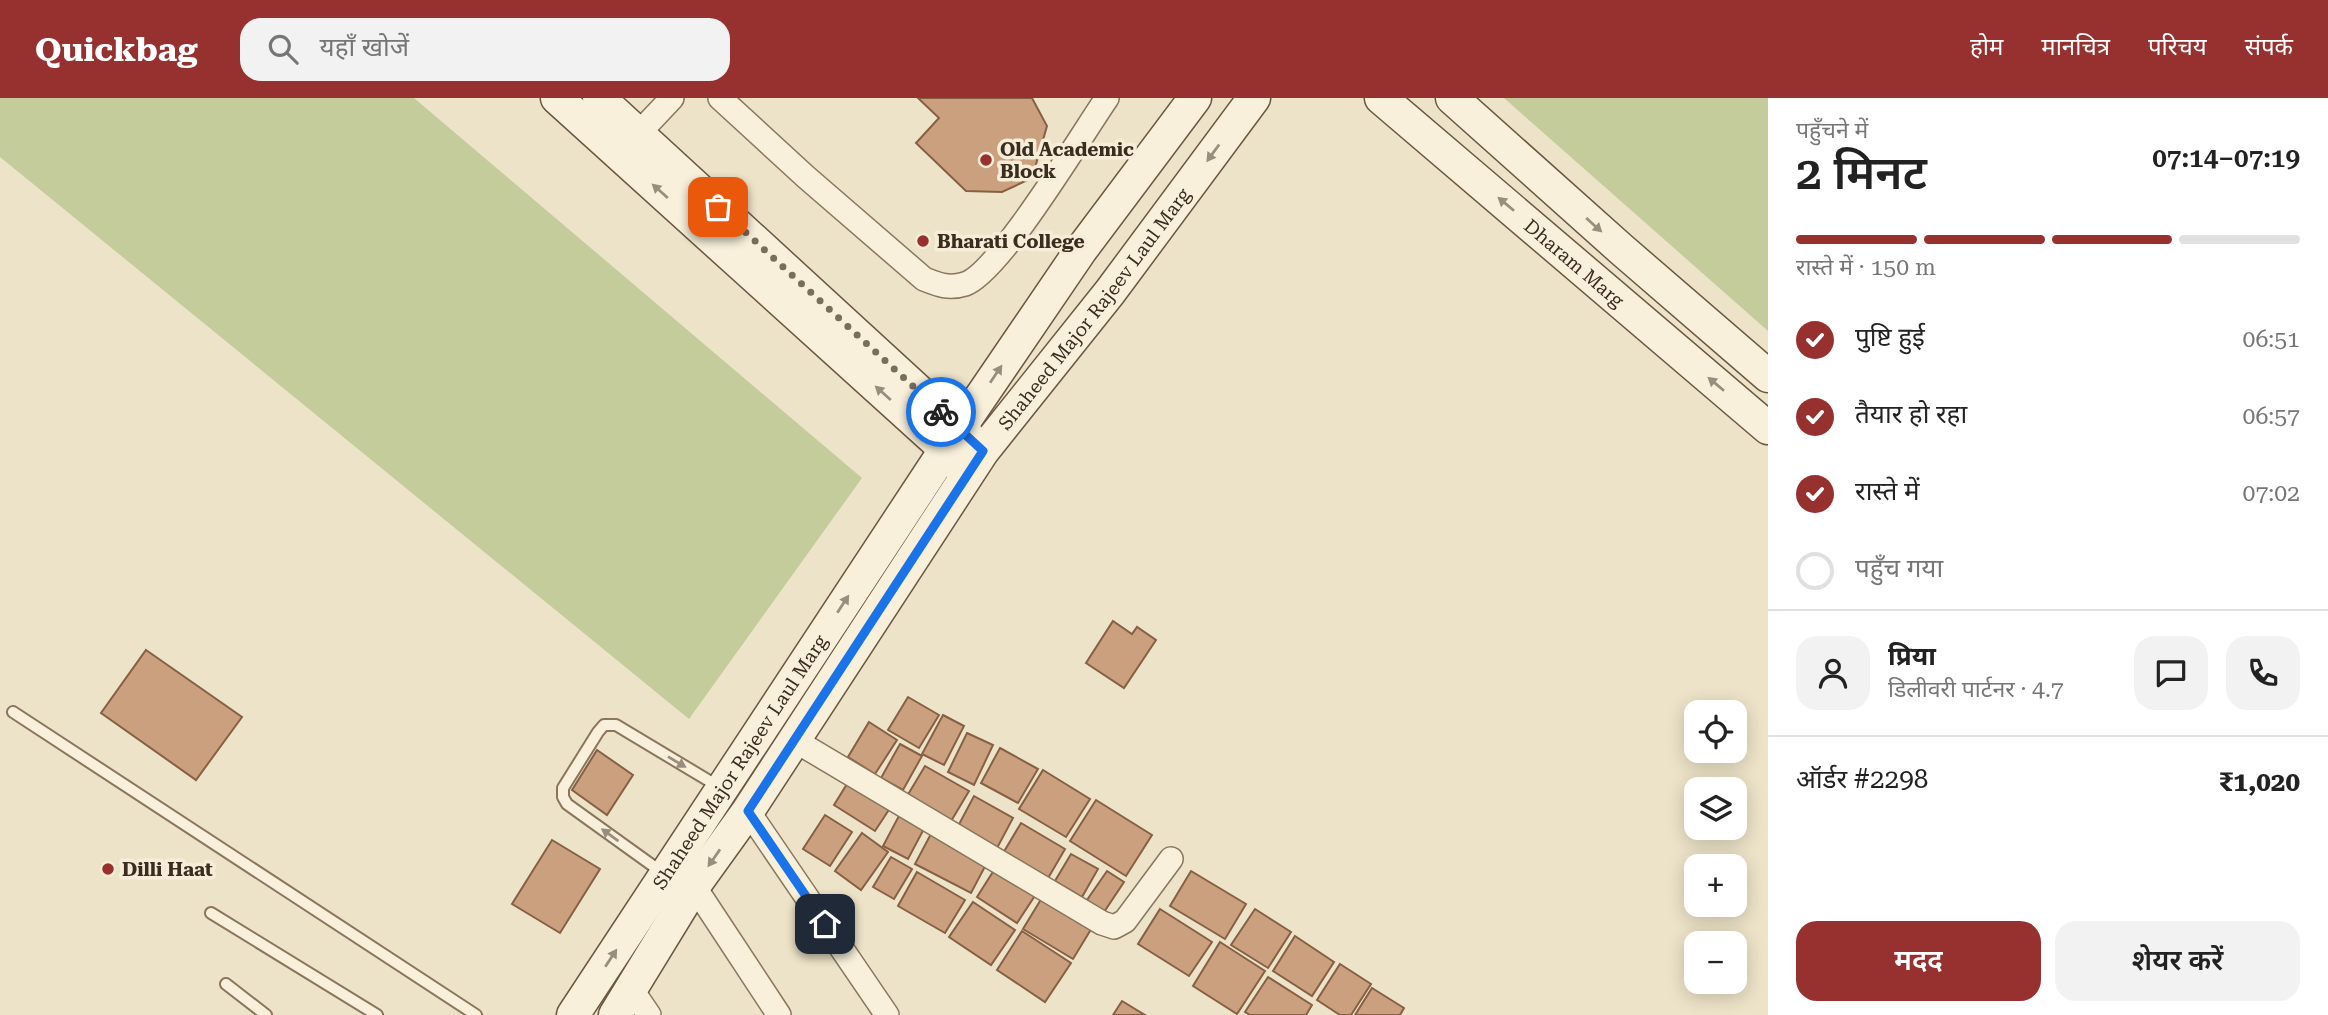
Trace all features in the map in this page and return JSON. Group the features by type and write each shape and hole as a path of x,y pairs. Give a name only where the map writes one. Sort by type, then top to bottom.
{"street":[{"path":"557,98 952,439"},
{"path":"600,98 975,463"},
{"path":"638,134 672,98"},
{"path":"720,98 774,149 924,279 947,288 968,283 987,269 1040,200 1107,98"},
{"name":"Shaheed Major Rajeev Laul Marg","path":"573,1015 952,439 1081,250 1195,98"},
{"name":"Shaheed Major Rajeev Laul Marg","path":"632,1007 694,886 748,811 975,463 1110,292 1254,98"},
{"name":"Dharam Marg","path":"1381,98 1768,428"},
{"name":"Dharam Marg","path":"1452,98 1768,376"},
{"path":"794,740 1102,923 1114,927 1125,921 1171,859"},
{"path":"748,811 887,1015"},
{"path":"694,886 779,1015"}],"lane":[{"path":"13,712 476,1015"},
{"path":"665,874 568,804 563,797 563,788 598,732 604,725 616,725 721,789"},
{"path":"211,912 377,1015"},
{"path":"226,984 267,1015"}],"green space":[{"path":"0,98 414,98 862,478 689,719 0,157"},
{"path":"1504,98 1768,98 1768,331"}],"building":[{"name":"Old Academic Block","path":"918,98 1032,98 1047,126 1032,178 1002,192 966,191 916,143 939,118"},
{"path":"1113,621 1132,634 1137,627 1156,640 1124,688 1086,663"},
{"path":"146,650 242,717 196,780 101,713"},
{"path":"908,697 939,715 919,748 888,730"},
{"path":"943,715 964,726 944,765 922,754"},
{"path":"869,722 897,740 875,774 848,757"},
{"path":"967,733 993,745 974,785 948,772"},
{"path":"900,744 922,756 903,790 881,778"},
{"path":"1000,748 1038,769 1018,803 981,783"},
{"path":"597,750 633,775 607,815 572,790"},
{"path":"925,766 969,791 947,828 903,803"},
{"path":"1043,770 1090,799 1066,837 1019,809"},
{"path":"852,776 894,802 875,831 834,805"},
{"path":"974,796 1013,818 996,850 957,828"},
{"path":"1096,800 1152,835 1126,876 1070,841"},
{"path":"901,812 926,825 908,859 883,846"},
{"path":"825,815 852,832 830,866 803,849"},
{"path":"1021,823 1065,849 1047,880 1002,855"},
{"path":"933,830 989,859 971,893 915,864"},
{"path":"862,833 888,852 861,890 835,871"},
{"path":"552,840 600,869 560,933 512,904"},
{"path":"1071,854 1098,869 1082,897 1055,881"},
{"path":"891,857 912,869 894,899 873,887"},
{"path":"998,864 1038,891 1017,923 977,897"},
{"path":"1107,871 1124,882 1104,912 1087,900"},
{"path":"1191,871 1246,904 1225,939 1170,906"},
{"path":"917,872 965,900 945,933 898,906"},
{"path":"1043,896 1093,926 1073,959 1023,929"},
{"path":"973,902 1015,930 991,965 949,937"},
{"path":"1160,909 1212,942 1189,976 1138,944"},
{"path":"1255,909 1291,932 1268,968 1231,945"},
{"path":"1022,931 1071,963 1045,1002 997,970"},
{"path":"1295,936 1334,962 1312,996 1273,971"},
{"path":"1220,942 1265,971 1237,1014 1193,986"},
{"path":"1340,964 1371,984 1351,1015 1340,1015 1317,1000"},
{"path":"1268,977 1312,1005 1306,1015 1250,1015 1245,1012"},
{"path":"1372,988 1404,1008 1400,1015 1355,1015"},
{"path":"1122,1001 1145,1015 1113,1015"}],"way so far":[{"path":"718,207 941,412"}],"place":[{"name":"Old Academic Block","path":"986,160"},
{"name":"Bharati College","path":"923,241"},
{"name":"Dilli Haat","path":"108,869"}],"route":[{"path":"825,924 748,811 983,451 941,412"}]}
